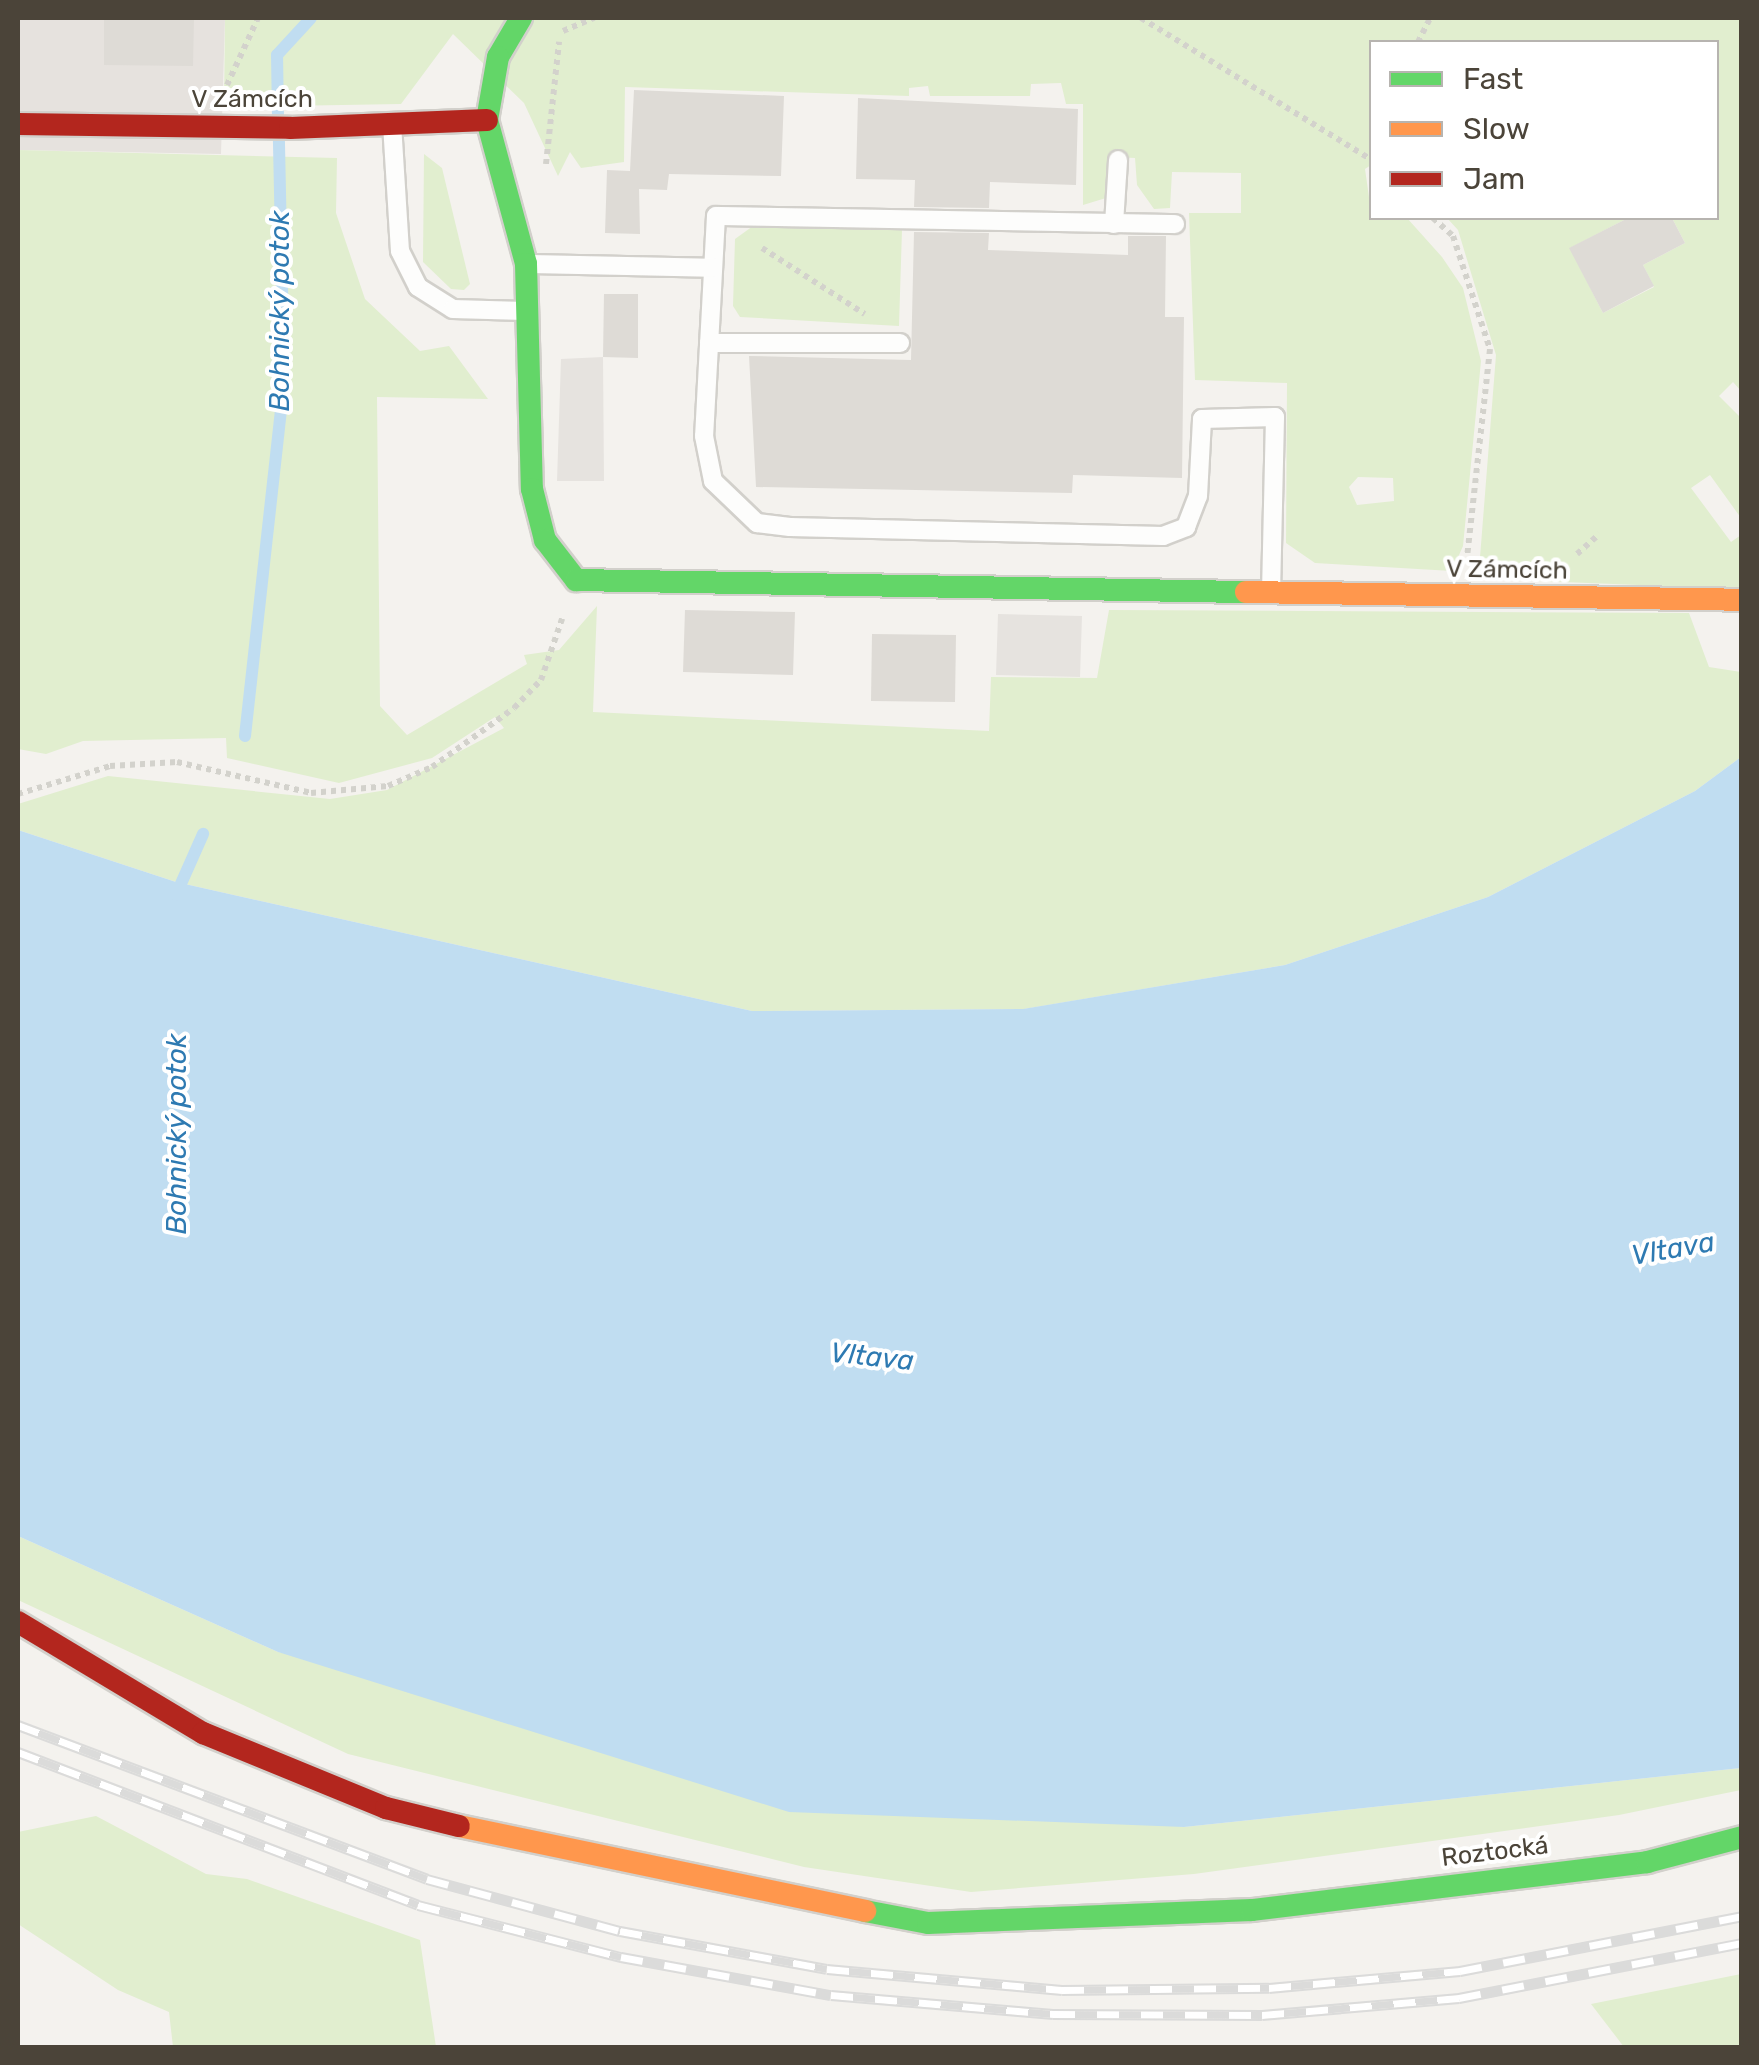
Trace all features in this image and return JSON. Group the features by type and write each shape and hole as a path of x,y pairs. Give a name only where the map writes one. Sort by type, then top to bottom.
{"street":[{"path":"520,18 498,57 487,120 526,264 532,489 545,540 576,580"},
{"name":"V Zámcích","path":"18,124 280,128 487,120"},
{"name":"V Zámcích","path":"576,580 1742,600"},
{"name":"Roztocká","path":"18,1622 232,1747 386,1808 626,1867 928,1923 1252,1910 1647,1862 1742,1837"}],"lane":[{"path":"392,124 400,251 418,287 453,309 527,312"},
{"path":"1114,224 1118,160"},
{"path":"1175,224 716,216 704,436 713,482 757,523 790,528 1163,536 1186,527 1198,496 1202,419 1275,417 1270,594"},
{"path":"526,264 712,268"},
{"path":"708,343 892,344"}],"path":[{"path":"207,127 258,18"},
{"path":"514,213 544,182 560,33 594,18"},
{"path":"1141,18 1369,158"},
{"path":"729,216 739,233 869,316 892,344"},
{"path":"1435,220 1452,236 1490,349 1462,596"},
{"path":"18,794 110,766 177,762 310,793 388,786 483,735 541,680 576,580"}],"shaded area":[{"path":"18,18 225,18 221,154 18,150"},
{"path":"603,357 604,481 557,481 561,359"},
{"path":"998,614 1082,616 1080,677 996,675"}],"green space":[{"path":"225,18 1741,18 1741,391 1733,382 1719,396 1741,418 1741,518 1710,475 1691,488 1731,542 1741,535 1741,589 1487,579 1479,570 1496,355 1458,230 1449,220 1624,220 1570,248 1603,313 1654,287 1643,265 1685,243 1673,220 1719,220 1719,40 1369,40 1369,166 1365,169 1369,220 1409,220 1442,257 1463,288 1481,361 1463,546 1452,571 1315,563 1286,543 1287,383 1195,380 1189,213 1241,213 1241,173 1172,172 1170,208 1154,209 1137,185 1135,158 1112,157 1106,198 1083,205 1083,104 1066,104 1061,83 1031,84 1030,96 930,96 928,86 909,88 909,96 625,87 624,162 581,168 570,152 558,176 524,103 453,34 401,104 224,107","holes":["1358,477 1393,478 1394,501 1357,505 1349,487"]},
{"path":"18,150 337,158 336,213 365,299 420,351 449,346 488,399 377,397 380,706 407,735 527,664 524,655 559,650 597,606 593,712 989,731 991,677 1097,678 1109,610 1689,613 1709,667 1741,672 1741,757 1695,791 1488,897 1285,965 1024,1009 752,1011 176,882 18,830 18,804 108,776 330,799 387,790 504,728 495,717 432,758 339,783 227,758 226,738 83,741 46,754 18,749"},
{"path":"424,154 442,168 470,284 464,290 451,289 423,262"},
{"path":"753,226 902,229 899,326 740,317 733,306 735,239"},
{"path":"18,1536 278,1652 1184,1827 1741,1768 1741,1790 1619,1815 1194,1874 971,1892 804,1867 348,1754 18,1600"},
{"path":"96,1816 206,1874 247,1879 420,1940 436,2047 173,2047 169,2012 118,1990 18,1924 18,1832"},
{"path":"1741,1974 1741,2047 1624,2047 1591,2004"}],"water":[{"name":"Vltava","path":"1741,757 1741,1768 1184,1827 789,1812 278,1652 18,1536 18,830 176,882 752,1011 1023,1009 1285,965 1488,897 1695,791"}],"building":[{"path":"104,18 194,18 193,66 104,65"},
{"path":"634,90 784,96 781,176 669,174 667,190 639,189 640,234 605,233 607,170 630,171"},
{"path":"858,98 1078,109 1076,185 990,182 989,208 914,207 915,180 856,179"},
{"path":"1624,220 1673,220 1685,243 1643,265 1654,286 1603,313 1569,248"},
{"path":"914,232 989,233 988,250 1128,255 1128,236 1166,236 1165,317 1184,317 1182,478 1073,475 1072,493 756,487 749,356 911,360"},
{"path":"604,294 638,294 638,358 603,357"},
{"path":"685,610 795,612 793,675 683,672"},
{"path":"872,634 956,635 955,702 871,701"}],"waterway":[{"name":"Bohnický potok","path":"278,117 277,55 311,18"},
{"name":"Bohnický potok","path":"245,736 284,383 279,137"},
{"name":"Bohnický potok","path":"176,895 203,834"}],"railway":[{"path":"18,1725 427,1879 620,1931 827,1969 1062,1990 1269,1988 1460,1971 1742,1916"},
{"path":"18,1752 418,1905 621,1957 831,1995 1053,2014 1262,2015 1459,1998 1742,1943"}],"traffic: fast":[{"path":"521,18 498,57 487,120 526,264 532,489 545,540 576,580 1246,592"},
{"path":"865,1911 928,1923 1252,1910 1647,1862 1742,1837"}],"traffic: slow":[{"path":"1246,592 1742,600"},
{"path":"459,1826 865,1911"}],"traffic: jam":[{"path":"18,124 290,128 487,120"},
{"path":"18,1622 203,1733 386,1808 459,1826"}]}
